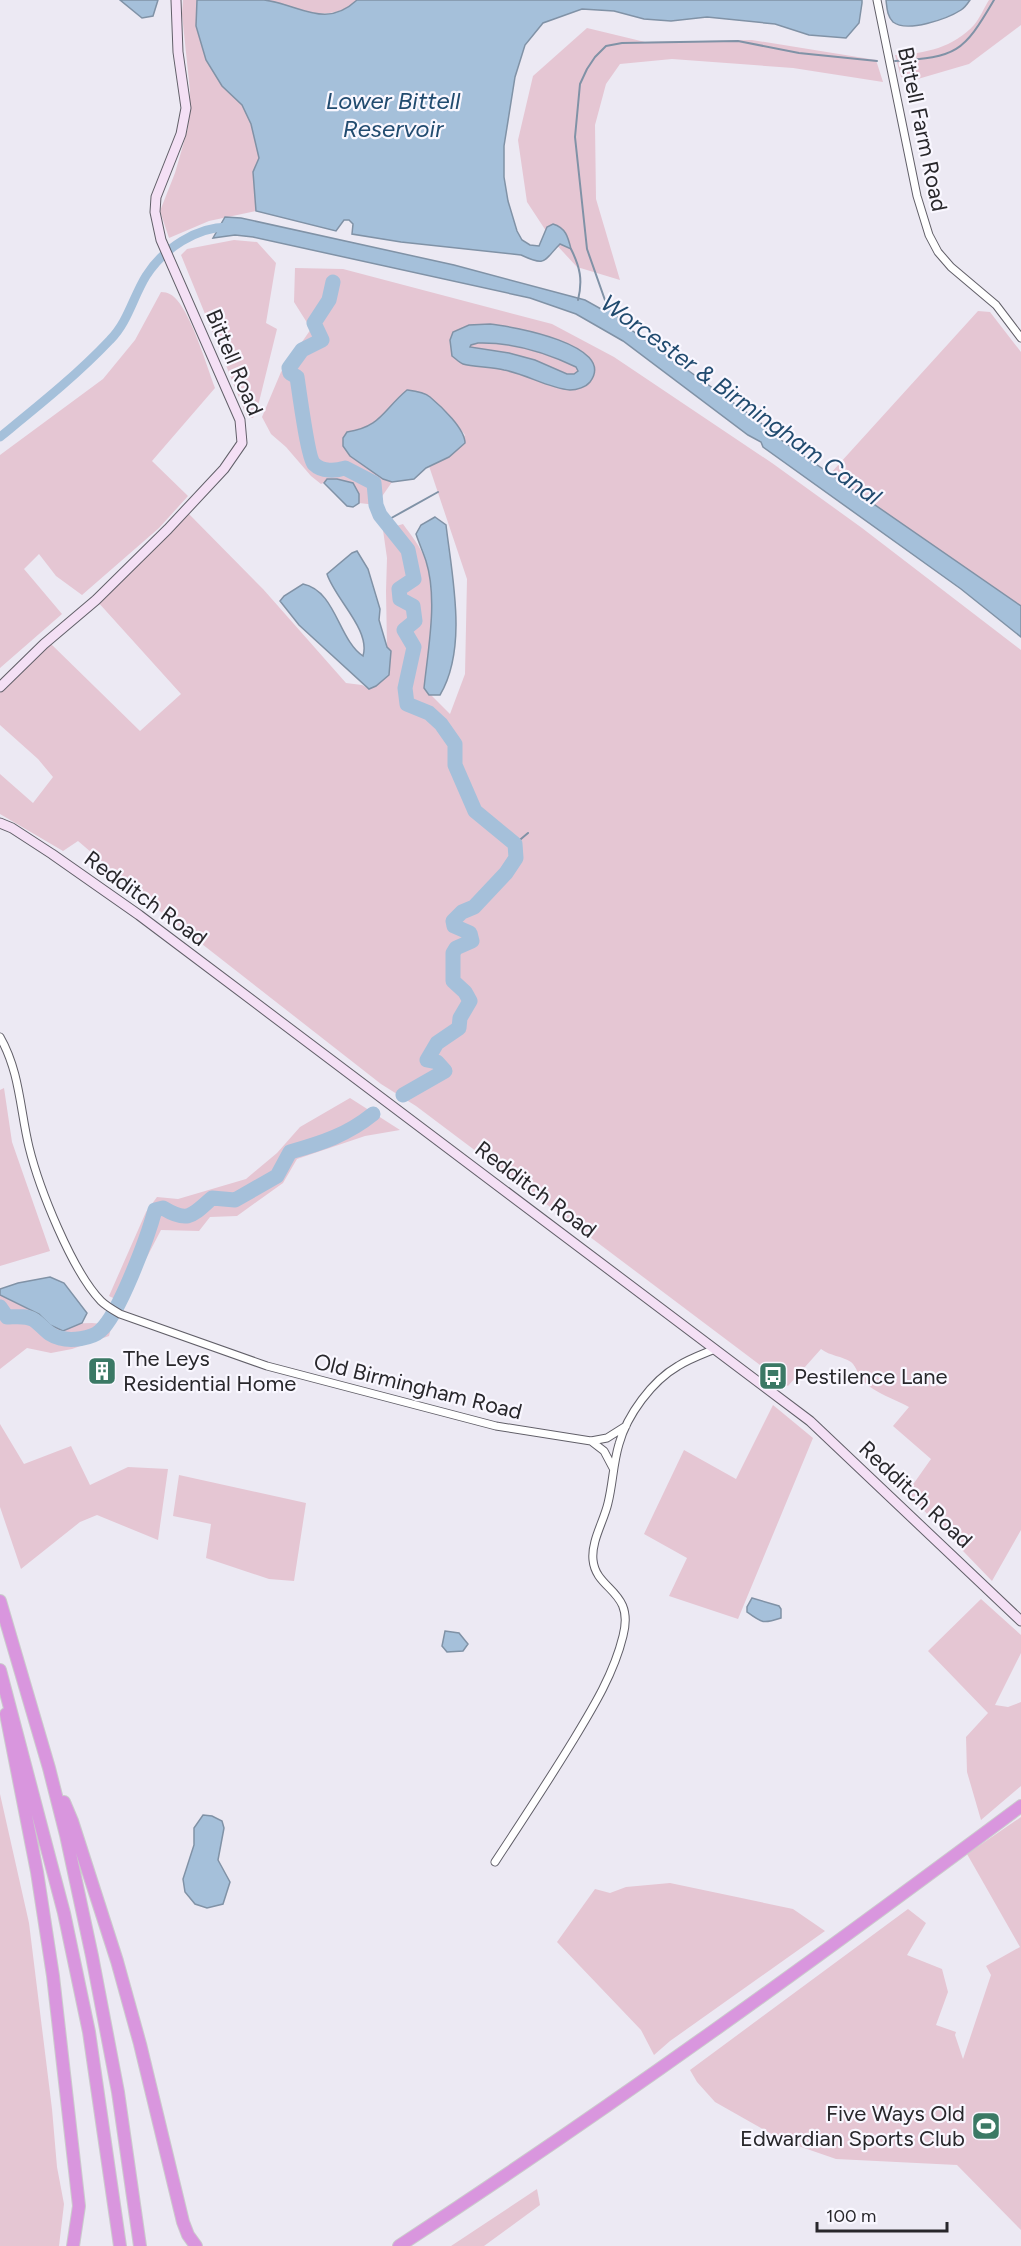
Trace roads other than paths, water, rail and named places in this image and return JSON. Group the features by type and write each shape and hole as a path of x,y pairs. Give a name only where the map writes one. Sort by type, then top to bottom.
{"highway":[{"path":"0,1601 49,1768 73,1868 120,2104 140,2246"},
{"path":"0,1672 9,1735 37,1872 53,1976 79,2206 73,2246"},
{"path":"0,1672 64,1913 92,2055 120,2246"},
{"path":"49,1768 72,1821 117,1961 140,2044 183,2222 195,2246"},
{"path":"399,2246 605,2109 772,1990 1021,1806"}],"main road":[{"name":"Bittell Road","path":"0,687 44,644 96,600 168,529 224,469 242,443 240,420 161,240 155,212 156,197 181,134 186,108 177,52 176,0"},
{"name":"Redditch Road","path":"0,823 12,828 52,854 139,915 810,1421 1021,1621"}],"street":[{"name":"Bittell Farm Road","path":"877,0 917,196 929,235 938,252 951,267 996,305 1021,338"},
{"name":"Old Birmingham Road","path":"0,1037 15,1073 29,1147 44,1193 72,1258 95,1294 109,1307 120,1314 267,1366 496,1426 591,1442"},
{"path":"495,1862 553,1775 584,1722 604,1686 622,1640 626,1617 624,1608 596,1570 593,1560 597,1538 608,1504 613,1468 626,1426 645,1398 666,1374 679,1365 716,1349"},
{"path":"591,1442 607,1438 626,1426"},
{"path":"591,1442 604,1451 613,1468"}],"water":[{"path":"120,0 158,0 153,16 142,18"},
{"name":"Lower Bittell Reservoir","path":"197,0 264,0 323,14 345,9 357,0 862,0 862,3 859,23 846,38 809,35 775,24 707,17 671,21 644,19 614,11 582,9 543,23 525,45 515,77 504,146 504,177 508,201 522,240 530,245 539,246 547,227 553,224 564,231 569,241 571,249 560,244 547,258 536,261 521,255 401,242 352,234 353,224 349,220 344,220 336,231 256,211 253,172 259,158 251,124 242,105 222,86 206,60 196,26"},
{"path":"886,0 970,0 961,10 946,17 927,24 908,26 899,25 891,20"},
{"path":"225,217 241,218 454,265 585,300 601,309 608,297 616,315 630,329 759,421 771,433 1021,606 1021,637 961,589 763,447 761,442 748,435 623,341 576,314 530,298 253,237 235,235 213,238"},
{"path":"490,324 538,333 576,348 589,358 595,369 590,382 581,388 570,390 554,387 512,372 462,363 452,356 450,340 453,332 469,325","holes":["478,343 516,346 541,353 576,367 578,371 574,374 567,374 535,360 470,347"]},
{"path":"407,390 425,394 435,401 457,425 465,443 449,457 426,468 414,479 392,482 383,479 350,456 343,446 343,438 347,432 358,430 375,422"},
{"path":"327,479 353,483 359,494 359,503 353,507 347,506 324,483"},
{"path":"435,517 446,525 454,589 456,634 449,676 440,695 429,695 424,688 432,608 430,576 416,534 421,525"},
{"path":"357,551 368,569 380,609 379,620 387,647 391,651 389,675 369,689 299,625 280,601 303,584 314,588 330,605 348,639 363,656 362,636 327,574"},
{"path":"50,1277 64,1283 87,1313 82,1323 63,1331 50,1325 39,1314 0,1295 0,1289"},
{"path":"752,1598 779,1606 781,1618 763,1621 752,1616 747,1612 747,1607"},
{"path":"445,1631 459,1633 468,1644 463,1651 447,1652 442,1646"},
{"path":"203,1815 222,1821 224,1828 218,1860 230,1882 223,1904 207,1908 195,1904 185,1892 183,1879 194,1845 194,1828"}],"waterway":[{"path":"895,61 932,57 956,49 974,31 994,0"},
{"path":"606,303 587,249 575,137 580,84 595,57 606,46 622,43 738,41 799,53 877,61"},
{"name":"Worcester & Birmingham Canal","path":"0,437 71,378 110,340 126,317 146,276 171,248 205,230 230,227"},
{"path":"571,249 580,274 578,300"},
{"path":"333,282 329,300 314,323 322,340 302,350 289,368 290,373 297,377 312,459 314,464 325,470 345,468 374,483 376,505 380,515 408,550 414,579 399,589 400,599 413,606 415,621 404,630 414,647 405,688 407,704 429,713 441,724 455,744 455,765 475,811 515,844 516,858 506,873 474,907 462,912 453,921 454,926 470,933 472,941 456,948 453,953 453,981 465,992 470,1001 460,1018 459,1028 437,1043 427,1060 437,1062 445,1071 403,1095"},
{"path":"386,521 438,492"},
{"path":"515,844 528,833"},
{"path":"0,1307 7,1317 31,1318 56,1337 75,1339 96,1334 108,1322 124,1293 155,1210 163,1208 171,1213 184,1216 194,1213 212,1198 235,1200 277,1176 290,1152 334,1138 354,1128 373,1114"}],"place":[{"name":"The Leys Residential Home","path":"102,1371"},
{"name":"Pestilence Lane","path":"773,1376"},
{"name":"Five Ways Old Edwardian Sports Club","path":"986,2126"}]}
